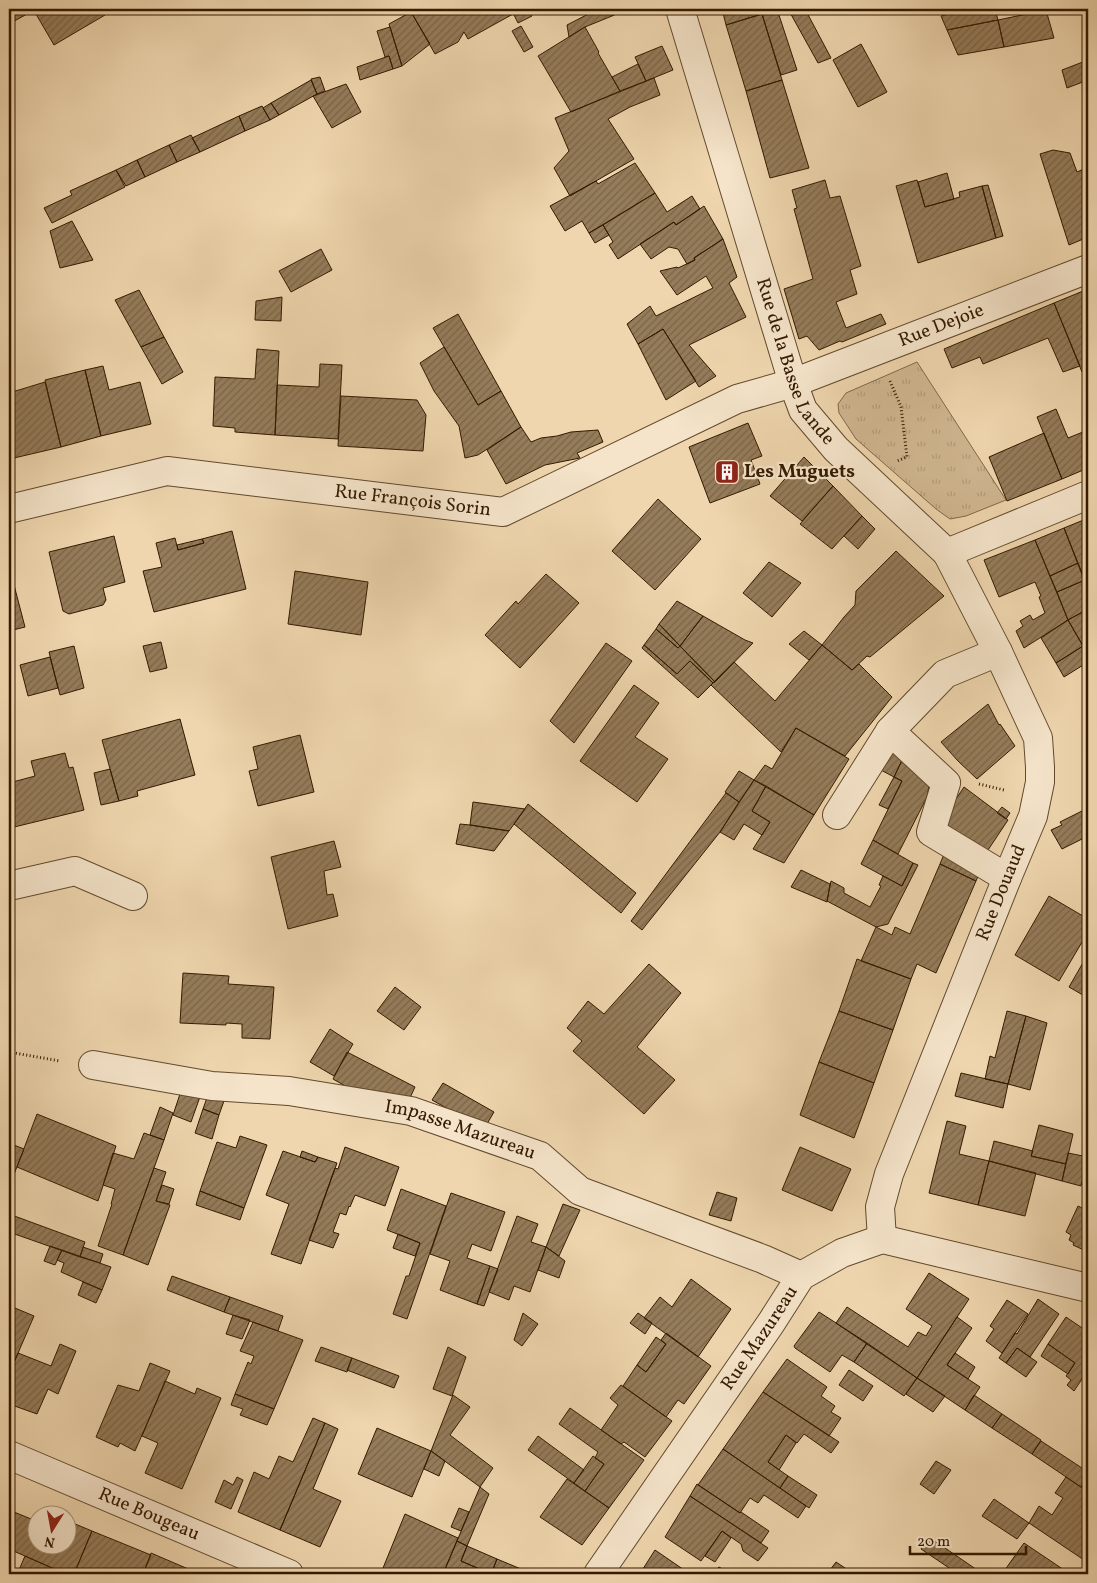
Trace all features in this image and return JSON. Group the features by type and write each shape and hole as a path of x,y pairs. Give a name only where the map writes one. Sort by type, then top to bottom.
{"street":[{"name":"Rue de la Basse Lande","path":"680,9 793,383 803,410 836,449 947,553"},
{"name":"Rue Dejoie","path":"793,383 1088,269"},
{"name":"Rue François Sorin","path":"9,509 167,471 503,512 737,399 793,383"},
{"path":"947,553 1088,495"},
{"name":"Rue Douaud","path":"882,1239 880,1207 889,1174 1030,824 1037,798 1040,766 1038,738 998,652 947,553"},
{"path":"837,816 890,731 945,674 998,652"},
{"path":"890,731 946,783 931,832 1007,878"},
{"path":"9,886 75,871 133,896"},
{"name":"Impasse Mazureau","path":"93,1066 212,1086 289,1091 411,1111 540,1156 580,1190 763,1259 801,1276"},
{"path":"882,1239 1088,1288"},
{"name":"Rue Mazureau","path":"598,1574 771,1324 801,1276 842,1253 882,1239"},
{"name":"Rue Bougeau","path":"9,1455 289,1574"}],"path":[{"path":"863,474 907,457 901,407 877,350"},
{"path":"946,783 966,780 1037,798"},
{"path":"9,1052 93,1066"}],"green space":[{"path":"917,362 1006,500 966,516 950,519 856,439 839,413 838,404 846,393"}],"building":[{"path":"9,9 24,9 27,14 9,24"},
{"path":"33,9 101,9 105,15 54,45"},
{"path":"510,9 513,14 468,39 464,32 458,42 435,54 410,10"},
{"path":"527,9 532,16 518,23 514,15"},
{"path":"598,9 607,9 612,16 585,27 569,37 567,25"},
{"path":"607,9 627,9 612,16"},
{"path":"722,9 760,9 762,14 726,25"},
{"path":"777,9 797,70 781,75 762,14"},
{"path":"788,9 805,9 831,58 818,63"},
{"path":"967,9 995,9 998,20 947,30 941,16"},
{"path":"1046,10 1054,38 1004,47 998,20"},
{"path":"411,12 430,44 402,66 389,24"},
{"path":"762,14 782,80 746,91 726,25"},
{"path":"998,20 1004,47 958,55 947,30"},
{"path":"521,26 533,47 524,52 512,31"},
{"path":"390,27 402,66 393,69 389,56 385,57 377,31"},
{"path":"585,27 620,91 571,112 538,56"},
{"path":"861,44 887,92 858,107 833,60"},
{"path":"662,46 673,70 646,81 635,57"},
{"path":"389,56 393,69 360,80 357,67"},
{"path":"1088,60 1088,80 1067,88 1062,70"},
{"path":"638,64 646,81 620,91 612,77"},
{"path":"320,77 325,91 317,94 311,79"},
{"path":"654,78 660,95 630,107 608,119 634,159 570,196 554,168 569,151 555,118"},
{"path":"311,80 317,94 279,115 271,103"},
{"path":"782,80 809,168 770,178 746,91"},
{"path":"346,84 361,112 332,128 313,96"},
{"path":"271,103 279,115 270,120 263,108"},
{"path":"262,106 270,120 245,131 239,116"},
{"path":"239,116 245,131 200,152 192,138"},
{"path":"191,135 200,152 177,162 169,145"},
{"path":"169,145 177,162 145,177 137,160"},
{"path":"1053,150 1070,153 1077,172 1088,167 1088,237 1069,245 1040,154"},
{"path":"137,160 145,177 126,186 116,170"},
{"path":"635,163 655,193 589,233 582,221 565,231 550,206 596,181 598,184"},
{"path":"116,170 125,187 52,223 44,208 72,195 70,191"},
{"path":"947,173 954,199 925,207 918,182"},
{"path":"825,180 830,198 840,196 861,266 850,270 857,294 836,302 846,328 881,314 886,324 819,350 807,336 799,339 784,289 813,279 794,209 797,208 792,190"},
{"path":"917,180 925,207 960,197 959,192 982,186 996,238 918,263 896,186"},
{"path":"988,185 1003,236 996,238 982,186"},
{"path":"655,193 667,212 692,196 700,209 676,225 674,222 618,259 609,245 613,242 603,225"},
{"path":"704,206 723,239 687,264 678,249 669,247 651,259 640,244 674,222 676,225"},
{"path":"72,221 93,260 60,268 50,231"},
{"path":"603,225 609,235 595,243 589,233"},
{"path":"723,239 737,277 729,283 746,317 689,345 716,376 699,387 663,329 638,344 627,324 650,306 656,316 713,288 706,276 677,295 660,271 678,268 695,260 694,258"},
{"path":"321,249 332,270 291,292 279,271"},
{"path":"1088,289 1088,370 1082,372 1054,303"},
{"path":"139,290 164,337 141,347 115,300"},
{"path":"282,297 281,321 255,320 256,301"},
{"path":"1054,303 1080,366 1063,372 1048,338 983,364 980,357 952,368 944,349"},
{"path":"458,314 501,391 478,405 433,328"},
{"path":"663,329 696,381 666,400 638,344"},
{"path":"164,337 183,372 162,384 141,347"},
{"path":"444,347 478,405 501,391 521,427 478,455 465,458 459,426 434,391 420,363"},
{"path":"257,349 279,351 275,435 235,432 235,428 213,426 215,377 255,379"},
{"path":"320,364 342,365 338,439 275,435 277,385 319,387"},
{"path":"103,366 109,390 140,382 151,424 101,436 85,370"},
{"path":"85,370 101,436 61,447 45,380"},
{"path":"45,382 61,447 14,458 9,437 9,393"},
{"path":"341,396 417,400 426,415 423,451 338,446"},
{"path":"1056,409 1068,438 1088,430 1088,468 1062,479 1037,417"},
{"name":"Les Muguets","path":"748,423 762,456 751,460 760,484 710,503 689,447"},
{"path":"521,427 531,442 571,432 598,430 603,442 577,453 580,458 545,465 506,484 487,450"},
{"path":"1044,433 1062,479 1007,501 989,457"},
{"path":"804,457 833,486 802,521 770,496"},
{"path":"833,486 862,516 832,549 800,524"},
{"path":"658,499 701,539 655,590 612,551"},
{"path":"862,516 875,529 858,549 844,536"},
{"path":"1086,519 1088,525 1088,590 1064,528"},
{"path":"1064,528 1078,563 1050,576 1035,540"},
{"path":"232,531 246,589 154,612 143,571 162,567 156,543 175,538 178,550 204,543 202,539"},
{"path":"114,536 125,582 103,588 106,600 103,605 69,614 63,611 49,552"},
{"path":"202,539 204,543 178,550 177,545"},
{"path":"1035,540 1068,620 1024,648 1016,631 1023,626 1020,621 1030,615 1033,620 1045,613 1035,582 999,597 984,560"},
{"path":"896,551 944,596 870,657 867,656 852,670 822,645 855,605 856,591"},
{"path":"769,562 801,583 772,617 743,593"},
{"path":"1078,563 1085,580 1057,592 1050,576"},
{"path":"9,566 25,627 9,631"},
{"path":"295,571 368,582 361,635 288,624"},
{"path":"546,574 579,603 520,668 485,635 516,601 518,604"},
{"path":"1085,580 1088,590 1088,609 1068,620 1057,592"},
{"path":"677,601 703,616 680,646 659,624"},
{"path":"1088,609 1088,643 1083,646 1068,620"},
{"path":"703,616 753,643 715,682 680,646"},
{"path":"1068,620 1083,646 1056,663 1041,638"},
{"path":"659,624 680,646 678,648 656,629"},
{"path":"656,629 678,648 680,646 715,682 713,683 690,661 677,674 644,645"},
{"path":"804,631 822,645 809,660 789,644"},
{"path":"161,642 167,668 150,672 143,646"},
{"path":"606,643 632,661 574,743 550,721"},
{"path":"1088,643 1088,662 1064,677 1056,663"},
{"path":"644,645 677,674 690,661 713,683 698,698 642,648"},
{"path":"822,645 852,670 859,664 892,697 845,756 796,728 781,752 711,685 734,662 775,701"},
{"path":"74,646 84,688 60,695 49,652"},
{"path":"50,657 58,688 28,696 20,665"},
{"path":"634,685 659,703 635,737 668,759 637,802 580,761"},
{"path":"988,704 999,725 1015,746 977,779 941,742"},
{"path":"180,719 195,775 137,791 138,796 119,801 102,740"},
{"path":"796,728 849,759 814,815 754,780 765,765 772,769"},
{"path":"300,735 314,792 258,806 249,771 258,769 253,747"},
{"path":"892,745 906,752 894,777 879,769"},
{"path":"906,752 930,781 927,797 898,854 873,840 902,781 894,777"},
{"path":"65,753 69,768 73,767 84,810 10,828 9,783 35,776 31,761"},
{"path":"110,769 119,801 101,805 94,773"},
{"path":"739,771 754,780 739,802 725,792"},
{"path":"894,777 902,781 888,809 879,805"},
{"path":"754,780 766,786 752,811 770,822 762,835 744,824 734,840 720,832"},
{"path":"766,786 814,815 784,863 753,849 770,822 752,811"},
{"path":"964,787 1008,820 984,856 939,824"},
{"path":"726,793 739,802 720,832 642,930 631,921"},
{"path":"473,802 525,809 509,831 470,825"},
{"path":"528,804 636,893 621,913 514,824"},
{"path":"1002,807 1010,813 1006,819 997,813"},
{"path":"1088,808 1088,836 1062,849 1051,830 1062,825 1060,822"},
{"path":"460,824 509,831 494,851 456,844"},
{"path":"873,840 913,863 902,886 861,864"},
{"path":"334,841 341,867 324,871 327,895 333,894 338,916 288,929 271,857"},
{"path":"947,847 982,867 976,881 940,864"},
{"path":"913,863 918,865 888,924 876,927 827,901 831,881 844,888 844,893 870,907 881,886 879,885 883,876 902,886"},
{"path":"940,864 976,881 936,973 917,964 911,979 861,961 876,927 892,935 895,927 910,934"},
{"path":"801,870 830,884 827,902 791,887"},
{"path":"1049,896 1088,919 1088,932 1059,981 1015,955"},
{"path":"1088,954 1088,998 1069,987"},
{"path":"857,959 911,979 893,1030 839,1011"},
{"path":"649,964 681,993 637,1047 675,1080 644,1114 573,1051 582,1041 567,1028 588,1001 604,1014"},
{"path":"183,973 229,976 228,984 274,987 270,1039 242,1038 242,1024 180,1023"},
{"path":"395,987 421,1007 404,1030 377,1011"},
{"path":"839,1011 893,1030 874,1083 819,1062"},
{"path":"1007,1011 1026,1016 1008,1084 985,1079 990,1056 995,1058"},
{"path":"1026,1016 1047,1023 1030,1090 1008,1084"},
{"path":"330,1029 353,1044 334,1076 310,1062"},
{"path":"347,1052 415,1087 408,1102 354,1091 333,1079"},
{"path":"819,1062 874,1083 854,1138 800,1115"},
{"path":"961,1073 1008,1084 1003,1108 955,1096"},
{"path":"443,1083 494,1112 484,1129 432,1100"},
{"path":"181,1091 201,1094 191,1122 173,1115"},
{"path":"208,1095 225,1098 219,1115 203,1109"},
{"path":"160,1107 173,1113 164,1140 150,1135"},
{"path":"203,1109 219,1115 212,1139 195,1133"},
{"path":"37,1114 116,1146 98,1201 17,1167"},
{"path":"947,1121 966,1126 959,1154 989,1161 978,1205 929,1193"},
{"path":"1039,1125 1073,1134 1066,1164 1031,1156"},
{"path":"144,1133 164,1140 123,1255 98,1246 115,1189 103,1185 113,1153 134,1159"},
{"path":"240,1136 267,1145 244,1208 200,1191 217,1142 236,1148"},
{"path":"994,1141 1033,1151 1031,1156 1066,1164 1062,1181 989,1161"},
{"path":"9,1143 24,1149 9,1187"},
{"path":"345,1147 399,1167 385,1206 355,1195 346,1215 340,1213 333,1232 339,1234 333,1248 309,1240 335,1168 338,1169"},
{"path":"800,1147 851,1169 832,1211 782,1190"},
{"path":"283,1151 315,1162 318,1157 337,1163 301,1264 271,1254 289,1204 266,1195"},
{"path":"302,1151 318,1157 315,1162 300,1157"},
{"path":"1068,1153 1088,1157 1081,1186 1062,1181"},
{"path":"989,1161 1036,1173 1025,1216 978,1205"},
{"path":"154,1168 166,1172 156,1201 170,1205 148,1265 123,1255"},
{"path":"162,1185 174,1189 169,1204 156,1201"},
{"path":"401,1189 446,1206 407,1319 393,1314 420,1243 387,1230"},
{"path":"200,1191 244,1208 240,1220 196,1205"},
{"path":"717,1192 737,1198 731,1221 709,1215"},
{"path":"451,1193 505,1212 491,1251 472,1244 467,1258 490,1266 477,1304 440,1290 450,1261 430,1254"},
{"path":"563,1204 580,1210 559,1256 546,1247"},
{"path":"1078,1206 1088,1211 1088,1252 1073,1245 1074,1243 1069,1240 1071,1235 1066,1232"},
{"path":"9,1214 85,1242 80,1257 9,1232"},
{"path":"517,1216 538,1224 531,1242 546,1247 530,1292 514,1286 509,1300 489,1292"},
{"path":"398,1234 420,1243 415,1256 393,1248"},
{"path":"50,1246 62,1250 55,1265 44,1261"},
{"path":"83,1247 103,1254 100,1263 80,1257"},
{"path":"546,1247 565,1261 559,1278 538,1270"},
{"path":"62,1250 111,1267 102,1290 61,1272 64,1263 57,1260"},
{"path":"490,1266 498,1269 484,1306 477,1304"},
{"path":"929,1273 969,1299 917,1378 836,1323 847,1307 908,1347 918,1332 926,1336 932,1326 906,1309"},
{"path":"172,1276 230,1297 224,1312 167,1290"},
{"path":"691,1279 731,1309 698,1357 644,1318 660,1297 672,1307"},
{"path":"83,1282 102,1290 96,1303 78,1295"},
{"path":"230,1297 283,1316 278,1331 224,1312"},
{"path":"1038,1299 1059,1314 1030,1357 1017,1348 1006,1363 999,1358 1015,1333 1017,1334"},
{"path":"1007,1300 1028,1314 1002,1353 986,1341 994,1329 990,1326"},
{"path":"15,1308 34,1316 9,1374 9,1323"},
{"path":"819,1312 867,1343 854,1362 842,1355 830,1372 795,1348 794,1346"},
{"path":"523,1313 538,1324 522,1346 514,1340"},
{"path":"638,1313 652,1323 645,1334 630,1323"},
{"path":"233,1315 250,1320 242,1339 226,1334"},
{"path":"957,1317 972,1328 947,1365 980,1387 965,1410 917,1378"},
{"path":"1066,1317 1088,1332 1088,1370 1074,1391 1067,1385 1071,1380 1066,1376 1075,1363 1048,1344"},
{"path":"253,1322 303,1340 274,1409 235,1394 248,1362 251,1364 254,1356 240,1351"},
{"path":"666,1333 711,1366 684,1404 678,1400 666,1417 623,1386 637,1365 646,1372 666,1344 661,1340"},
{"path":"656,1337 666,1344 646,1372 637,1365"},
{"path":"867,1343 917,1378 904,1396 854,1362"},
{"path":"60,1344 76,1351 58,1394 48,1389 37,1414 9,1404 9,1374 18,1353 51,1366"},
{"path":"1048,1344 1075,1363 1068,1374 1041,1356"},
{"path":"321,1347 352,1358 347,1372 315,1361"},
{"path":"448,1347 466,1357 452,1396 433,1389"},
{"path":"1017,1348 1037,1362 1026,1377 1006,1363"},
{"path":"955,1353 975,1367 968,1379 947,1365"},
{"path":"352,1358 399,1376 394,1388 347,1370"},
{"path":"787,1359 827,1387 821,1396 835,1406 831,1412 841,1418 829,1436 763,1392"},
{"path":"150,1363 170,1371 135,1451 120,1443 118,1447 96,1437 118,1385 139,1391"},
{"path":"849,1370 873,1386 863,1401 839,1385"},
{"path":"917,1378 945,1396 933,1412 906,1394"},
{"path":"165,1381 195,1394 197,1388 221,1398 182,1489 145,1473 158,1443 142,1436"},
{"path":"621,1385 672,1421 645,1457 624,1442 621,1444 601,1430 618,1405 610,1398"},
{"path":"763,1392 839,1442 831,1453 804,1434 797,1443 786,1435 768,1462 788,1476 780,1488 723,1449"},
{"path":"235,1394 274,1409 267,1425 240,1415 243,1409 231,1405"},
{"path":"453,1395 470,1407 450,1435 493,1468 480,1487 431,1451"},
{"path":"974,1395 1002,1414 992,1428 965,1410"},
{"path":"570,1408 644,1460 609,1508 585,1491 604,1464 595,1458 598,1452 559,1424"},
{"path":"1002,1414 1041,1440 1032,1454 992,1428"},
{"path":"313,1418 325,1423 280,1530 238,1512 254,1472 269,1479 279,1456 293,1462"},
{"path":"325,1423 338,1429 313,1489 341,1501 320,1547 280,1530"},
{"path":"377,1428 431,1451 412,1497 358,1474"},
{"path":"786,1435 796,1443 779,1470 768,1462"},
{"path":"538,1436 584,1470 574,1483 528,1450"},
{"path":"1041,1441 1088,1472 1081,1487 1032,1454"},
{"path":"723,1449 806,1506 798,1518 764,1495 758,1503 750,1498 740,1513 698,1485"},
{"path":"431,1451 445,1461 439,1476 424,1469"},
{"path":"593,1456 604,1464 585,1491 574,1483"},
{"path":"936,1461 951,1470 934,1494 920,1484"},
{"path":"1088,1475 1088,1492 1081,1487"},
{"path":"788,1476 817,1495 809,1508 780,1488"},
{"path":"237,1477 243,1480 231,1509 215,1502 224,1480 233,1485"},
{"path":"1066,1477 1088,1492 1088,1554 1084,1560 1029,1523 1039,1506 1052,1515 1063,1498 1055,1493"},
{"path":"567,1479 609,1508 582,1545 540,1517"},
{"path":"697,1484 769,1531 761,1543 690,1496"},
{"path":"480,1487 489,1494 467,1546 457,1541"},
{"path":"690,1496 768,1548 758,1561 743,1551 741,1544 722,1531 701,1561 665,1537"},
{"path":"994,1499 1029,1523 1017,1539 982,1516"},
{"path":"459,1508 469,1512 461,1531 451,1527"},
{"path":"14,1512 28,1518 28,1556 78,1556 78,1525 92,1531 74,1574 58,1574 59,1571 9,1549 9,1525"},
{"path":"405,1514 458,1538 443,1574 381,1573"},
{"path":"92,1531 151,1555 143,1574 74,1574"},
{"path":"722,1531 731,1538 715,1562 705,1556"},
{"path":"929,1537 983,1574 958,1574 921,1549"},
{"path":"457,1541 467,1546 461,1561 491,1574 443,1574"},
{"path":"1024,1543 1070,1574 1002,1574"},
{"path":"467,1546 497,1559 491,1574 461,1561"},
{"path":"655,1550 690,1574 644,1574 641,1572"},
{"path":"151,1553 200,1574 143,1574"},
{"path":"25,1556 59,1571 58,1574 29,1574 19,1570"},
{"path":"497,1559 521,1569 519,1574 491,1574"},
{"path":"836,1562 854,1574 827,1574"},
{"path":"719,1567 731,1574 711,1574"}],"place":[{"name":"Les Muguets","path":"727,472"}]}
